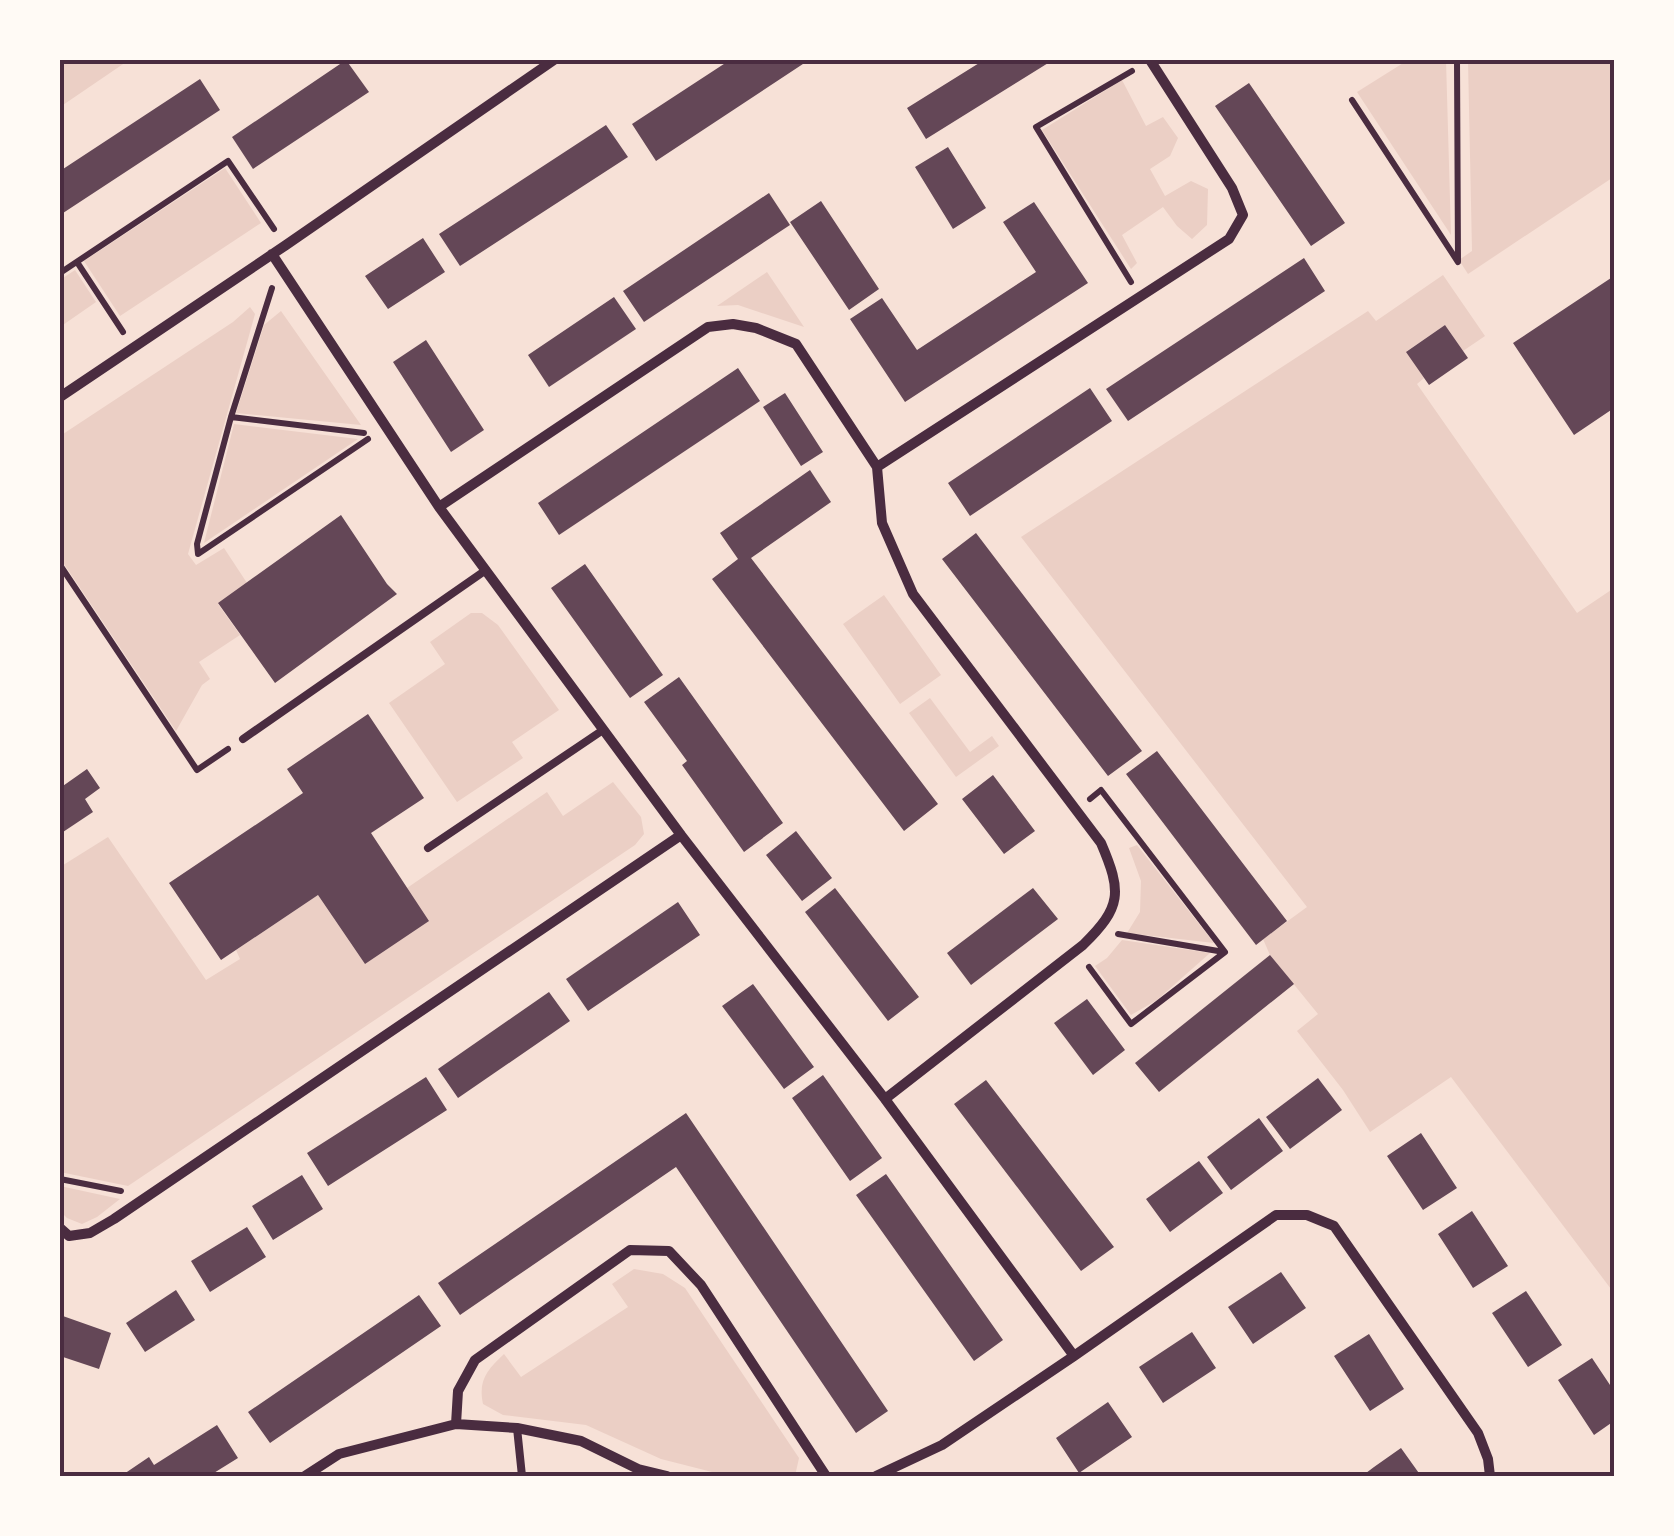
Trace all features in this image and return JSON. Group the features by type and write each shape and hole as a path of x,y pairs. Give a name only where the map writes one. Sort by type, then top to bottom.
{"street":[{"path":"60,397 276,260 286,245 554,60"},
{"path":"877,467 1229,239 1243,215 1232,188 1150,60"},
{"path":"276,260 439,507 1074,1356"},
{"path":"439,507 708,328 732,324 756,328 796,344 877,467 882,523 913,594 1101,842 1113,872 1114,908 1098,930 884,1099"},
{"path":"60,1228 69,1236 90,1234 681,835"},
{"path":"876,1476 942,1445 1276,1216 1307,1215 1334,1226 1478,1433 1490,1476"},
{"path":"456,1424 458,1391 475,1360 630,1250 669,1251 701,1285 826,1476"},
{"path":"304,1476 339,1454 456,1424 518,1428 581,1441 637,1472 667,1476"}],"lane":[{"path":"243,739 486,570"},
{"path":"428,848 603,730"},
{"path":"518,1428 522,1476"}],"path":[{"path":"1140,296 1036,127 1150,60"},
{"path":"1352,100 1458,262 1458,60"},
{"path":"60,274 228,161 286,245"},
{"path":"231,417 374,434 198,554 197,544 231,417 276,260"},
{"path":"77,262 134,347"},
{"path":"60,565 198,770 243,739"},
{"path":"1076,809 1101,790 1225,952"},
{"path":"1098,930 1225,952"},
{"path":"1077,950 1131,1024 1225,952"},
{"path":"60,1179 146,1196"}],"shaded area":[{"path":"60,60 129,60 60,107"},
{"path":"1408,60 1446,60 1451,235 1357,92"},
{"path":"1468,60 1614,60 1614,179 1468,274 1459,260 1472,251"},
{"path":"1122,80 1146,126 1163,117 1178,138 1170,156 1150,169 1165,196 1191,181 1208,189 1207,225 1192,239 1163,207 1122,235 1137,263 1131,269 1042,130"},
{"path":"225,168 261,223 120,316 84,261"},
{"path":"75,270 96,302 60,327 60,280"},
{"path":"767,272 804,327 738,305 717,306"},
{"path":"1443,275 1485,336 1463,351 1445,325 1407,351 1424,378 1417,384 1577,613 1614,588 1614,1293 1451,1077 1370,1132 1297,1031 1318,1014 1270,955 1263,939 1307,907 1021,537 1368,311 1376,321"},
{"path":"250,307 255,314 188,554 196,565 224,548 247,583 218,604 240,635 199,662 210,679 202,685 176,731 60,558 60,436"},
{"path":"281,311 361,425 236,413 264,325"},
{"path":"234,424 358,439 204,543"},
{"path":"884,595 941,675 900,704 843,624"},
{"path":"471,613 482,613 498,625 559,710 512,742 523,758 457,802 389,703 445,664 430,642"},
{"path":"930,698 970,752 992,736 999,746 956,777 909,713"},
{"path":"613,782 641,817 644,834 635,845 128,1186 60,1172 60,867 108,837 206,980 240,959 236,950 318,895 365,964 407,888 547,792 563,816"},
{"path":"1137,845 1214,943 1127,933 1140,912 1141,881 1129,848"},
{"path":"1122,940 1210,953 1157,1000 1131,1015 1095,966"},
{"path":"60,1186 120,1199 82,1224 60,1211"},
{"path":"634,1269 663,1274 685,1288 799,1458 795,1476 720,1474 661,1459 586,1425 503,1415 483,1404 485,1376 504,1354 521,1377 628,1307 612,1284"}],"building":[{"path":"346,60 369,92 253,169 232,137"},
{"path":"730,60 809,60 656,161 632,124"},
{"path":"984,60 1053,60 926,139 907,108"},
{"path":"200,79 220,110 60,215 60,171"},
{"path":"1249,83 1345,223 1311,246 1215,106"},
{"path":"606,125 628,157 460,266 439,234"},
{"path":"948,147 986,208 953,229 915,167"},
{"path":"769,193 790,225 644,322 623,291"},
{"path":"821,201 879,289 849,310 790,222"},
{"path":"1034,202 1088,283 905,402 850,319 882,298 917,350 1036,272 1003,222"},
{"path":"423,238 445,272 388,309 365,276"},
{"path":"1304,258 1325,291 1128,421 1106,389"},
{"path":"1614,276 1614,408 1574,435 1513,343"},
{"path":"614,297 636,329 549,387 528,355"},
{"path":"1445,325 1468,358 1429,385 1406,352"},
{"path":"426,340 484,430 451,452 393,362"},
{"path":"738,368 760,401 559,535 538,503"},
{"path":"1090,388 1112,421 970,516 948,483"},
{"path":"785,393 823,452 801,466 763,407"},
{"path":"810,470 831,502 751,558 938,804 904,831 712,579 738,559 720,533"},
{"path":"341,515 397,594 275,683 218,603"},
{"path":"976,533 1142,751 1108,776 942,559"},
{"path":"585,564 663,675 630,698 551,588"},
{"path":"679,677 783,823 744,852 682,765 687,761 644,702"},
{"path":"368,714 424,798 371,833 429,921 365,964 318,895 221,960 169,883 303,793 287,769"},
{"path":"1157,751 1287,921 1256,945 1126,774"},
{"path":"87,769 100,788 85,799 93,812 60,834 60,788"},
{"path":"993,775 1035,831 1004,854 962,799"},
{"path":"796,831 832,878 802,901 766,855"},
{"path":"835,888 919,997 888,1021 805,912"},
{"path":"1033,888 1058,919 971,985 947,953"},
{"path":"678,902 700,935 588,1011 566,979"},
{"path":"1270,955 1294,984 1159,1092 1135,1063"},
{"path":"753,984 814,1067 784,1089 722,1006"},
{"path":"549,992 570,1021 458,1098 438,1069"},
{"path":"1087,999 1125,1050 1093,1075 1054,1023"},
{"path":"823,1075 882,1158 850,1181 792,1098"},
{"path":"426,1077 447,1110 328,1186 307,1153"},
{"path":"1318,1078 1342,1110 1290,1149 1266,1117"},
{"path":"986,1080 1114,1247 1081,1271 954,1104"},
{"path":"686,1113 888,1411 856,1433 676,1167 460,1315 438,1283"},
{"path":"1259,1118 1283,1151 1231,1190 1207,1157"},
{"path":"1421,1133 1457,1188 1423,1210 1387,1156"},
{"path":"1199,1161 1223,1193 1170,1232 1146,1199"},
{"path":"886,1174 1003,1340 974,1361 856,1195"},
{"path":"302,1175 323,1209 273,1240 252,1206"},
{"path":"1472,1211 1508,1266 1473,1288 1438,1234"},
{"path":"247,1227 266,1257 210,1292 191,1261"},
{"path":"1281,1272 1306,1308 1253,1344 1228,1307"},
{"path":"176,1290 195,1320 145,1352 126,1323"},
{"path":"1526,1291 1562,1345 1528,1367 1492,1313"},
{"path":"419,1295 441,1326 270,1443 248,1412"},
{"path":"60,1315 111,1333 99,1369 60,1356"},
{"path":"1192,1332 1216,1368 1163,1403 1139,1367"},
{"path":"1369,1334 1404,1389 1370,1411 1334,1356"},
{"path":"1592,1358 1614,1391 1614,1421 1594,1435 1558,1380"},
{"path":"1108,1402 1132,1437 1079,1473 1056,1438"},
{"path":"217,1425 238,1458 209,1476 121,1476 149,1457 154,1465"},
{"path":"1401,1448 1421,1476 1362,1476 1374,1467"}]}
